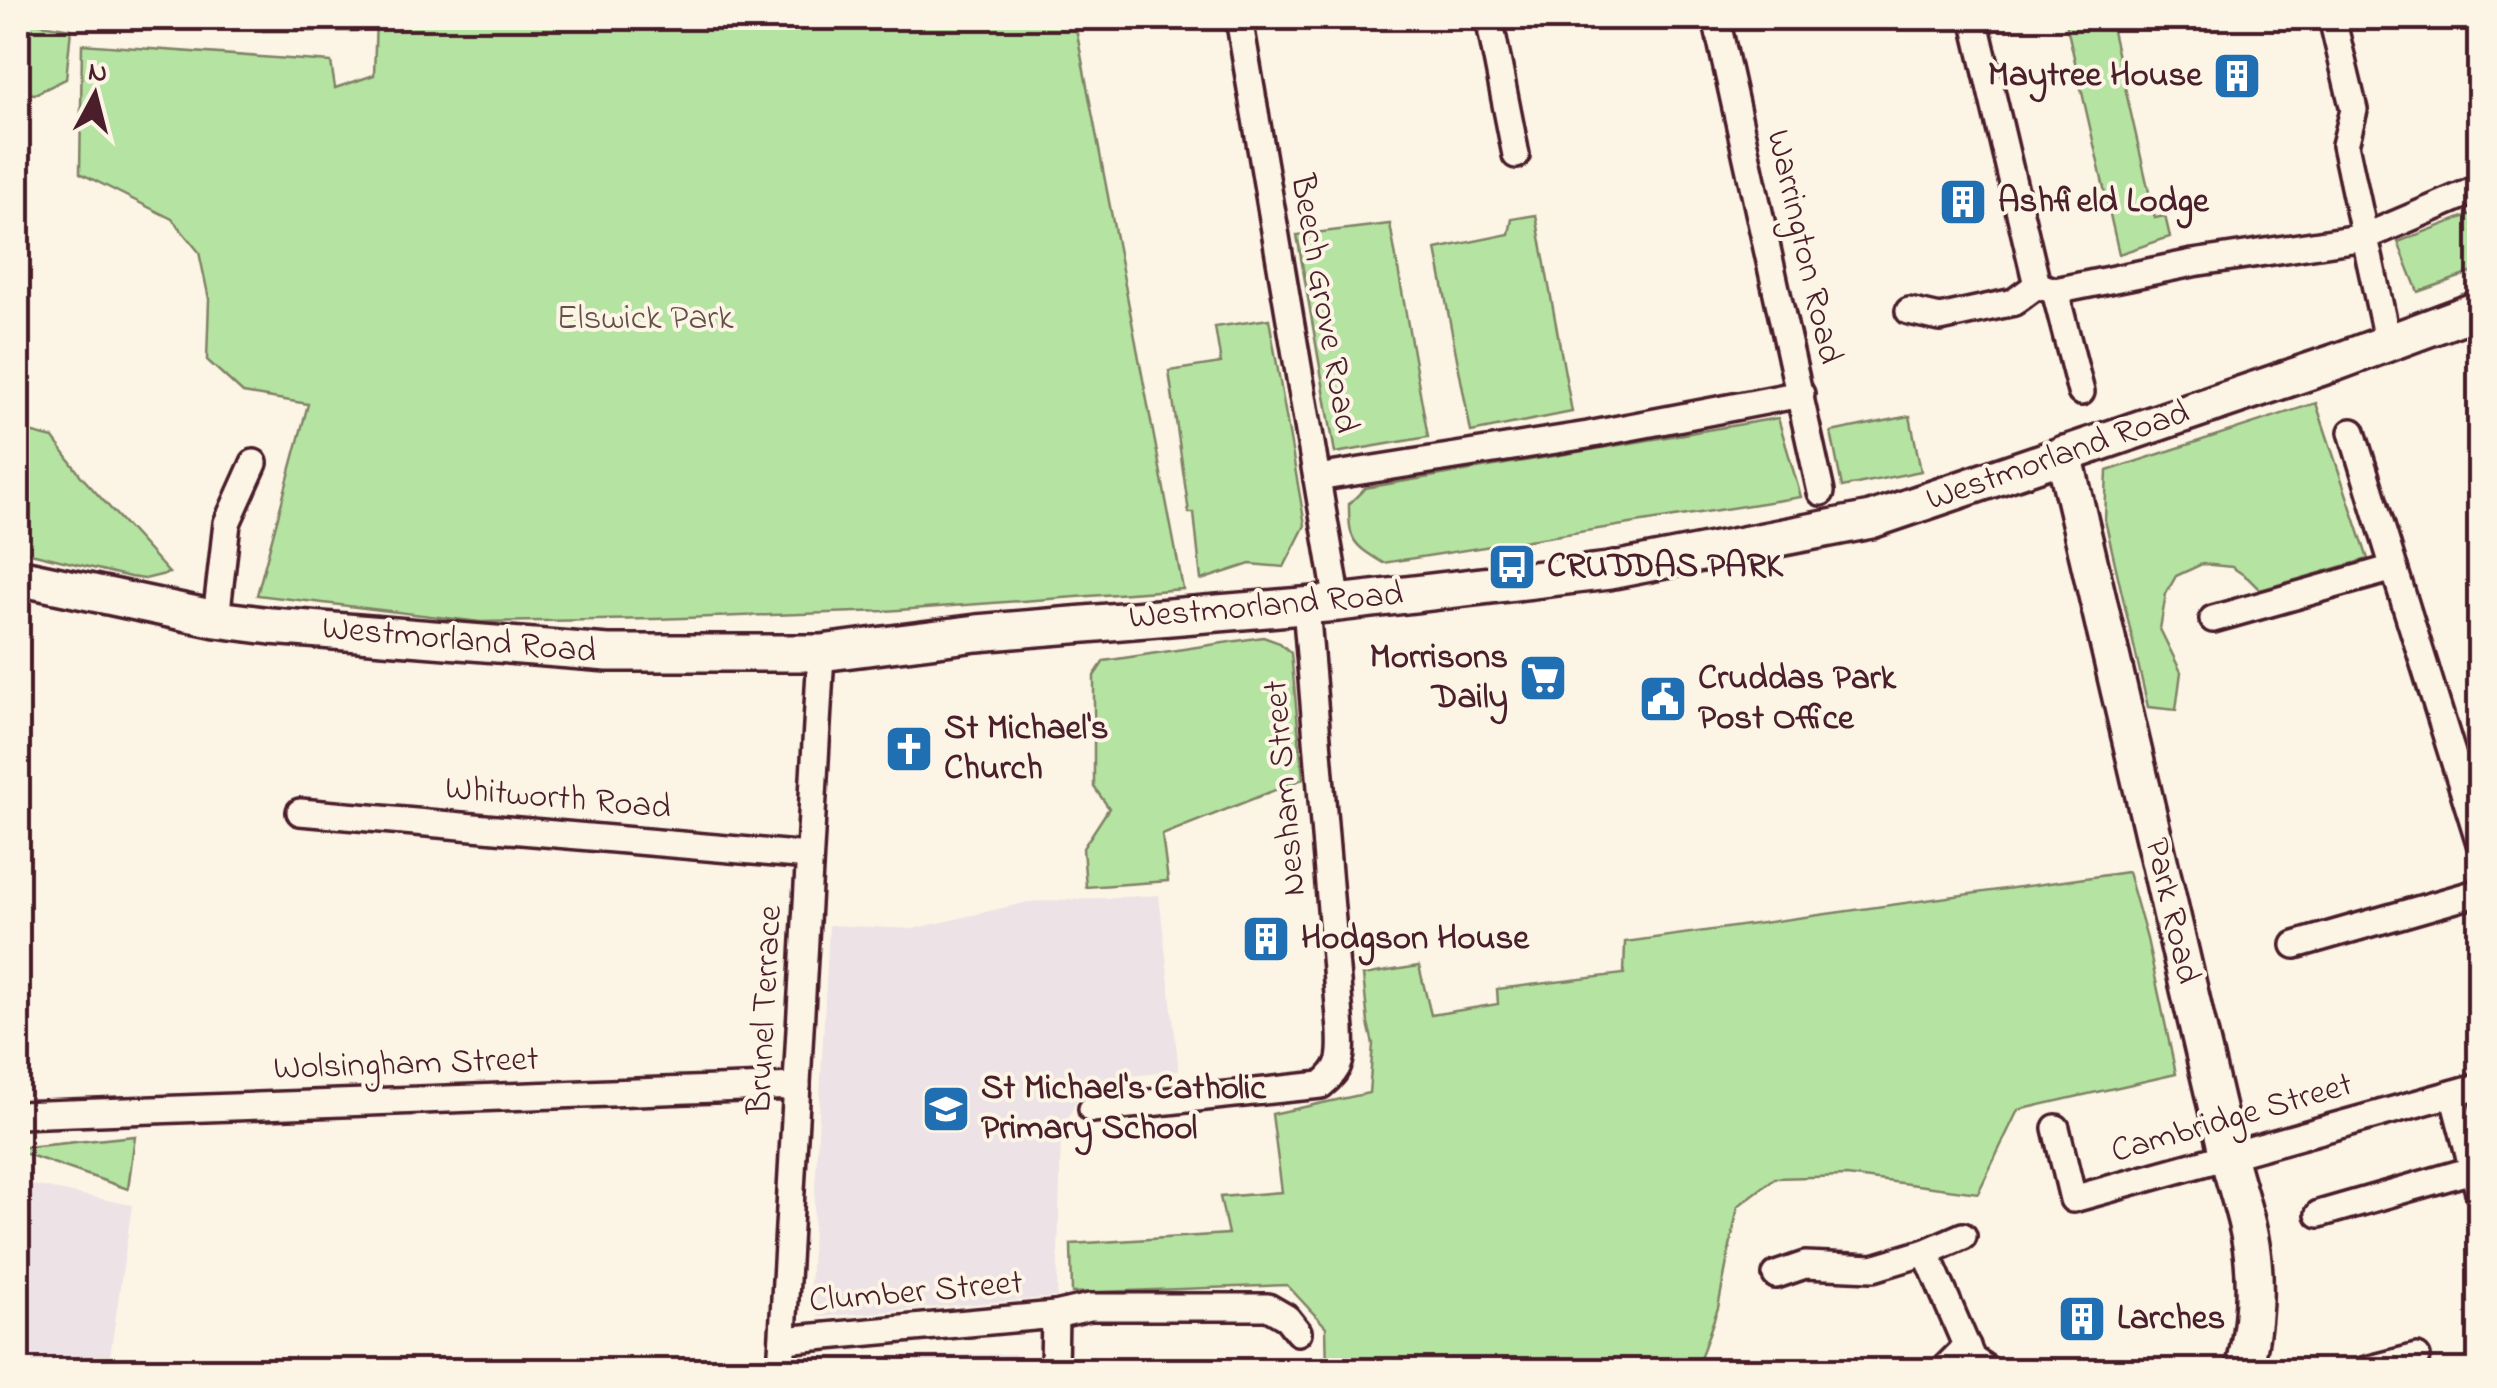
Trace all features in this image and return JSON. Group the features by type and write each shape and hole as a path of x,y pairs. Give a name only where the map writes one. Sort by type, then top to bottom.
{"street":[{"name":"Beech Grove Road","path":"1239,18 1317,478 1322,604"},
{"path":"1489,18 1516,155"},
{"name":"Warrington Road","path":"1716,18 1821,492"},
{"path":"1974,18 2046,288 2081,392"},
{"path":"2332,18 2354,110 2346,145 2388,344"},
{"path":"1909,311 1940,318 2014,302 2046,288 2365,237 2480,188"},
{"name":"Westmorland Road","path":"18,577 216,619 608,653 821,653 977,632 1322,604 1610,572 1871,520 2480,309"},
{"path":"1317,478 1588,436 1801,394"},
{"path":"2352,432 2480,844"},
{"name":"Park Road","path":"2064,454 2251,1242 2254,1298 2244,1370"},
{"path":"216,619 227,523 254,462"},
{"path":"2213,619 2394,568"},
{"name":"Nesham Street","path":"1092,1109 1321,1085 1334,1075 1342,1056 1322,604"},
{"name":"Brunel Terrace","path":"781,1370 821,653"},
{"name":"Whitworth Road","path":"300,812 809,856"},
{"path":"2295,945 2480,892"},
{"name":"Wolsingham Street","path":"18,1115 797,1086"},
{"name":"Cambridge Street","path":"2056,1128 2073,1199 2480,1086"},
{"path":"2453,1094 2480,1196"},
{"path":"2319,1214 2472,1170"},
{"path":"1776,1275 1806,1264 1873,1268 1962,1236"},
{"path":"1926,1252 1972,1359 1988,1370"},
{"name":"Clumber Street","path":"783,1340 1055,1315 1090,1307 1268,1307 1287,1318 1298,1332"},
{"name":"Clumber Street","path":"1054,1370 1055,1315"},
{"path":"1943,1370 1967,1346"},
{"path":"2366,1370 2417,1357"}],"shaded area":[{"name":"St Michael's Catholic Primary School","path":"1159,895 1179,1071 1084,1081 1061,1137 1057,1297 820,1317 809,1304 829,925 913,929 1028,902"},
{"path":"18,1182 132,1205 108,1370 18,1370"},
{"path":"1015,1354 1015,1370 804,1370 804,1357"}],"green space":[{"path":"262,18 356,18 356,31 263,31"},
{"name":"Elswick Park","path":"376,18 1074,18 1183,589 885,611 480,622 257,595 308,404 243,393 207,360 209,299 199,252 172,219 80,173 82,44 331,62 335,88 374,75"},
{"path":"2065,18 2109,18 2155,218 2165,216 2170,237 2119,254"},
{"path":"18,20 71,29 66,79 35,94 18,92"},
{"path":"2479,211 2479,270 2418,292 2398,242"},
{"path":"1536,215 1572,412 1471,432 1436,249 1509,234 1512,219"},
{"path":"1390,224 1428,437 1335,453 1297,235"},
{"path":"1269,319 1305,525 1284,567 1250,564 1201,580 1194,513 1189,513 1169,371 1221,363 1215,327"},
{"path":"2316,403 2368,559 2260,590 2232,567 2202,564 2176,576 2166,594 2160,629 2181,672 2176,710 2148,707 2105,520 2107,471"},
{"path":"1910,416 1921,471 1842,487 1831,432"},
{"path":"1778,418 1801,497 1383,563 1359,546 1352,534 1349,504 1365,488"},
{"path":"18,429 53,438 81,476 169,573 145,579 130,577 18,550"},
{"path":"1263,637 1280,643 1291,653 1303,779 1162,835 1168,881 1086,887 1083,848 1109,808 1094,787 1094,676 1104,661"},
{"path":"2128,872 2176,1074 2018,1110 1978,1193 1847,1176 1775,1178 1738,1206 1718,1308 1696,1370 1327,1370 1326,1327 1287,1285 1072,1293 1071,1244 1228,1234 1220,1197 1282,1192 1272,1114 1369,1093 1373,1044 1363,975 1419,966 1431,1015 1498,1004 1497,989 1624,974 1625,942"},
{"path":"135,1136 128,1189 18,1151 18,1148"}],"place":[{"name":"Maytree House","path":"2237,76"},
{"name":"Ashfield Lodge","path":"1963,202"},
{"name":"CRUDDAS PARK","path":"1512,567"},
{"name":"Morrisons Daily","path":"1543,678"},
{"name":"Cruddas Park Post Office","path":"1663,699"},
{"name":"St Michael's Church","path":"909,749"},
{"name":"Hodgson House","path":"1266,939"},
{"name":"St Michael's Catholic Primary School","path":"946,1109"},
{"name":"Larches","path":"2082,1319"}]}
